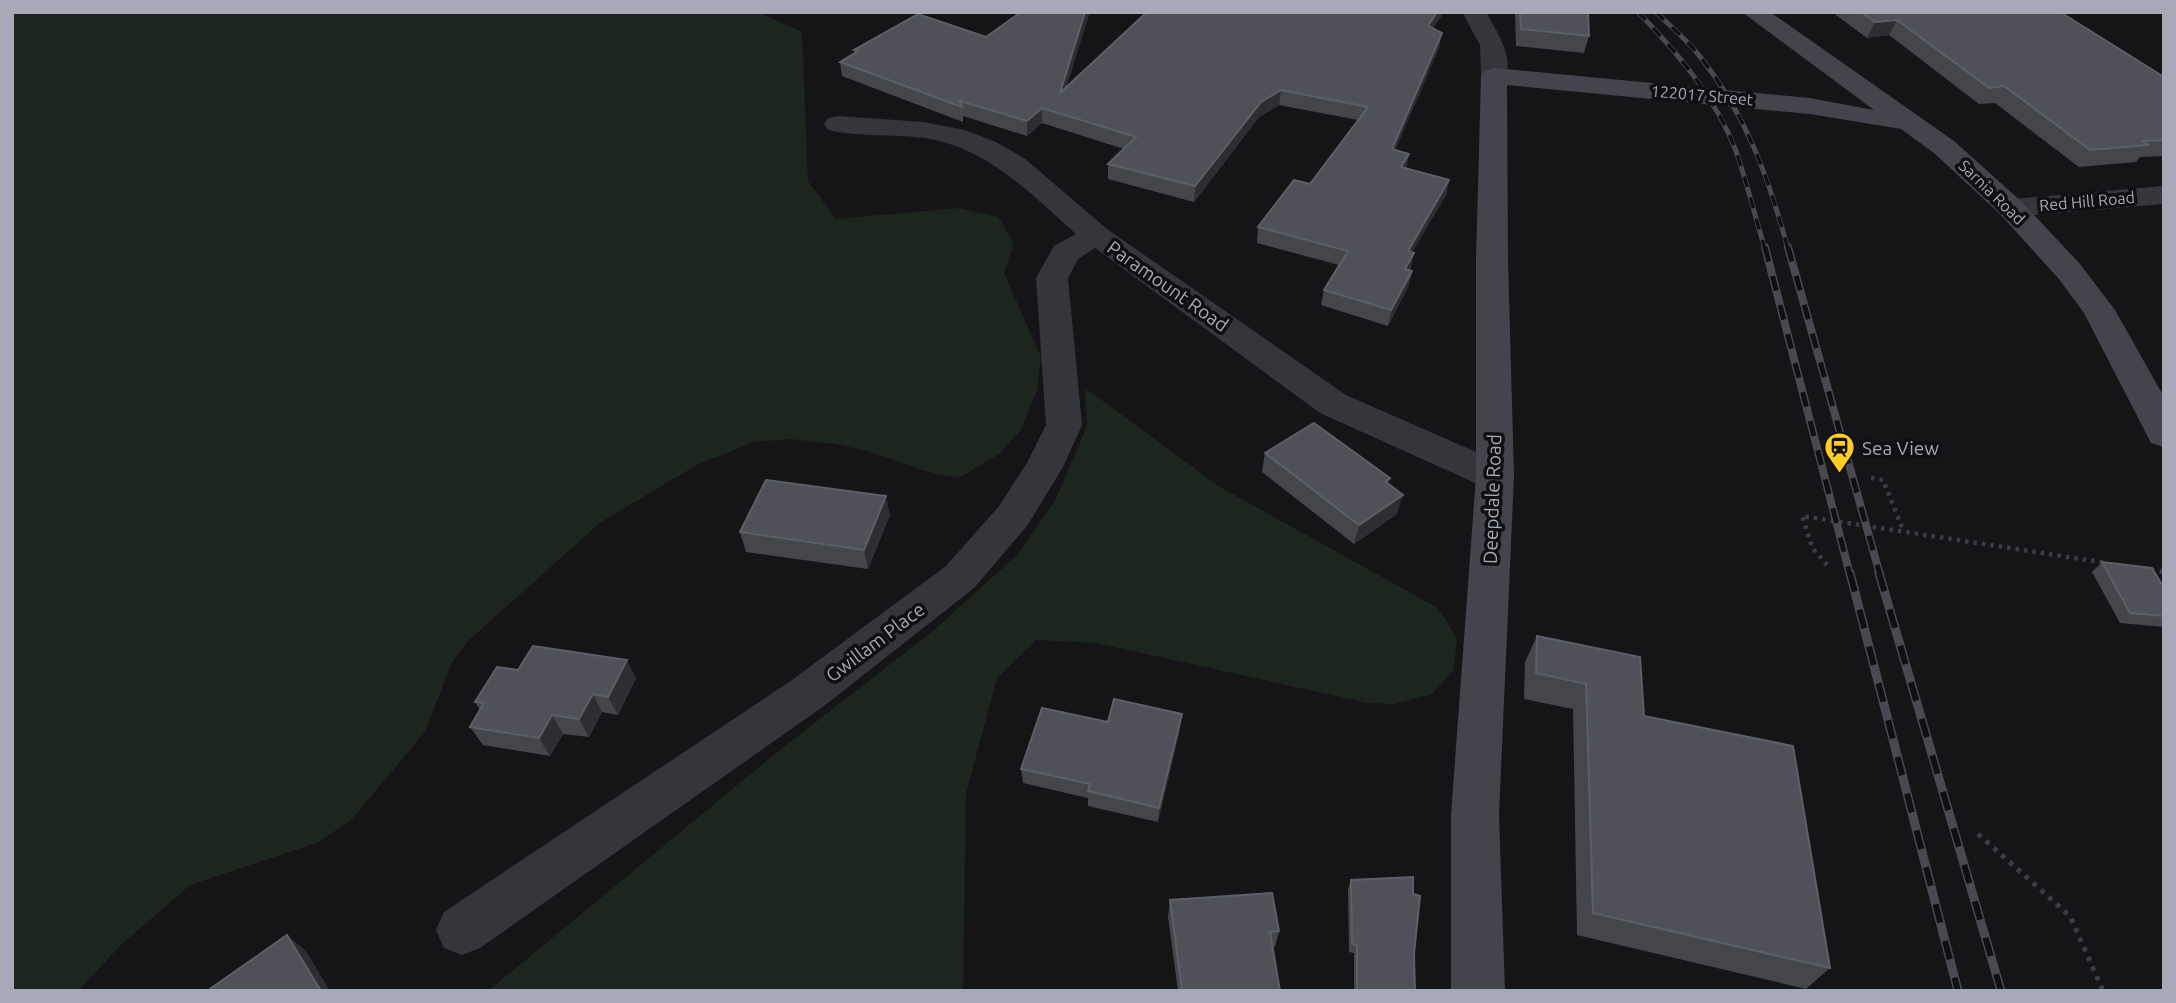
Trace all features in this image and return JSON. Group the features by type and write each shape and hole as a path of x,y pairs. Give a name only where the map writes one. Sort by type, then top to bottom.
{"street":[{"name":"Deepdale Road","path":"1474,12 1492,45 1494,76 1492,259 1495,476 1475,814 1478,991"},
{"name":"Sarnia Road","path":"1754,12 1944,147 2011,208 2069,271 2099,310 2164,434"},
{"name":"122017 Street","path":"1494,76 1810,106 1858,116 1908,122"},
{"name":"Paramount Road","path":"838,124 933,132 955,136 986,148 1014,164 1096,235 1333,404 1495,476"},
{"name":"Red Hill Road","path":"2011,208 2164,195"},
{"name":"Gwillam Place","path":"461,930 808,693 960,577 1013,516 1044,467 1064,425 1052,278 1065,253 1096,235"}],"path":[{"path":"1871,478 1883,480 1903,531"},
{"path":"1827,565 1813,549 1802,516 2108,564"},
{"path":"2150,570 2164,572"},
{"path":"1978,834 2070,916 2103,991"}],"shaded area":[{"path":"12,12 759,12 802,32 808,181 836,219 959,208 998,217 1014,243 1004,273 1041,357 1037,390 1021,430 999,454 959,478 935,474 867,451 790,439 754,442 697,465 601,522 469,640 452,662 425,732 352,819 319,842 190,885 121,945 78,991 12,991"},
{"path":"1085,388 1220,487 1438,608 1457,638 1454,670 1432,694 1394,704 1368,703 1096,643 1036,640 997,678 966,794 963,991 488,991 781,749 933,631 1017,555 1055,501 1087,426"}],"building":[{"path":"1021,12 1085,12 1060,93 1147,12 1437,12 1428,26 1442,33 1392,149 1409,154 1401,167 1449,180 1408,251 1414,253 1405,269 1412,271 1391,310 1324,290 1348,251 1258,227 1294,180 1310,184 1368,107 1281,90 1261,102 1195,186 1108,164 1136,137 1042,108 1027,121 960,101 962,107 840,62 858,51 854,50 918,14 986,37"},
{"path":"1520,12 1588,12 1589,36 1521,29"},
{"path":"1861,12 2060,12 2164,77 2164,140 2143,141 2148,145 2090,150 2004,86 1989,88 1897,20 1875,22"},
{"path":"1314,423 1390,478 1386,482 1403,495 1359,525 1265,453"},
{"path":"766,480 886,496 864,550 740,532"},
{"path":"2102,562 2152,568 2164,588 2164,616 2130,613"},
{"path":"1537,636 1640,657 1644,716 1793,746 1830,968 1593,913 1586,684 1536,673"},
{"path":"533,646 627,660 608,697 593,694 579,719 552,715 539,738 470,727 484,703 475,702 497,667 518,670"},
{"path":"1114,699 1182,714 1159,808 1088,791 1090,784 1021,769 1042,708 1108,722"},
{"path":"1413,877 1413,894 1420,896 1414,954 1415,991 1357,991 1357,945 1352,944 1351,880"},
{"path":"1272,893 1279,931 1270,932 1280,991 1182,991 1170,900"},
{"path":"287,935 321,991 207,991"}],"railway":[{"path":"1638,12 1694,77 1728,131 1744,175 1765,249"},
{"path":"1656,12 1698,54 1730,100 1763,171 1788,249"},
{"path":"1765,247 1850,575"},
{"path":"1788,247 1880,575"},
{"path":"1850,573 1958,991"},
{"path":"1879,573 2001,991"}],"place":[{"name":"Sea View","path":"1839,475"}]}
